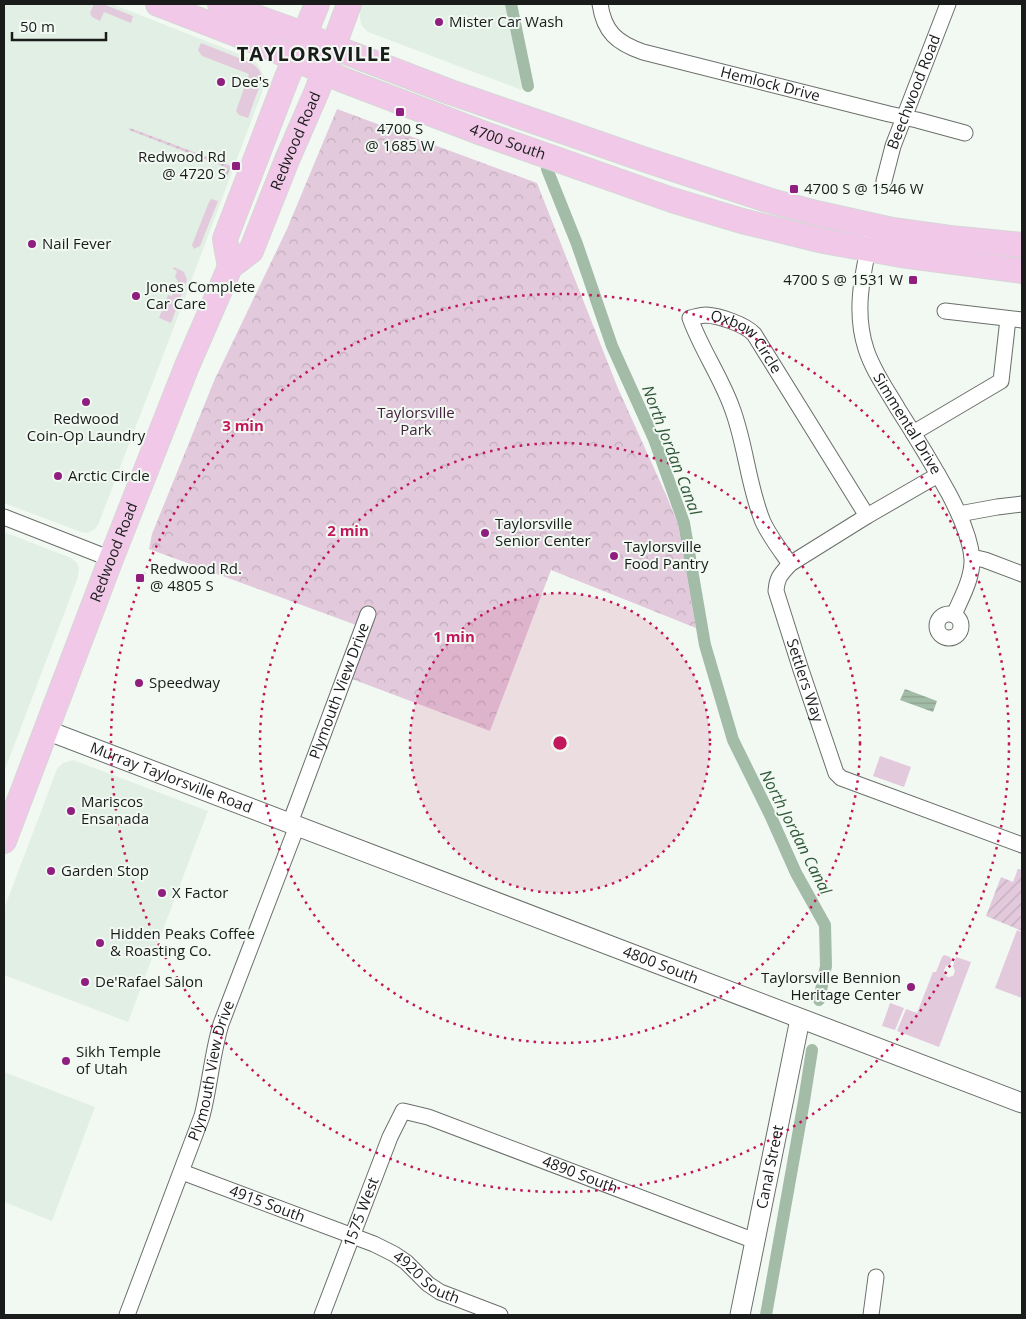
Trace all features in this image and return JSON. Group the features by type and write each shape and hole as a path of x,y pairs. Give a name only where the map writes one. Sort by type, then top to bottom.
{"main road":[{"name":"4700 South","path":"158,4 264,45 343,80 482,133 664,198 767,228 868,250 937,261 1022,271"},
{"name":"4700 South","path":"220,4 500,110 727,188 816,213 872,226 931,236 1022,245"},
{"name":"Redwood Road","path":"230,267 225,239 316,4"},
{"name":"Redwood Road","path":"4,841 111,559 187,366 230,267 251,251 349,4"}],"street":[{"name":"Hemlock Drive","path":"600,4 602,15 609,31 629,47 643,52 965,133"},
{"name":"Beechwood Road","path":"884,181 893,146 948,4"},
{"name":"Simmental Drive","path":"872,226 860,293 862,334 868,355 877,374 938,475 959,514 972,557 968,579 954,616"},
{"path":"913,433 1001,380 1015,319 945,311"},
{"name":"Oxbow Circle","path":"790,564 764,523 733,409 694,330 690,318 705,315 723,319 746,327 754,334 867,516"},
{"name":"Settlers Way","path":"938,475 790,564 779,575 776,591 800,670 836,773 841,778 1022,845"},
{"path":"959,514 997,506 1022,504"},
{"path":"4,517 111,559"},
{"path":"972,557 1022,574"},
{"name":"Plymouth View Drive","path":"127,1315 182,1172 205,1104 215,1046 221,1024 368,614"},
{"name":"Murray Taylorsville Road","path":"46,730 294,824"},
{"name":"4800 South","path":"294,824 1022,1103"},
{"name":"Canal Street","path":"740,1315 800,1019"},
{"name":"4890 South","path":"403,1111 437,1120 755,1241"},
{"name":"1575 West","path":"322,1315 390,1137 403,1111"},
{"name":"4915 South","path":"182,1172 353,1235"},
{"name":"4920 South","path":"353,1235 394,1254 440,1292 500,1315"},
{"path":"871,1315 876,1277"}],"shaded area":[{"path":"4,4 112,4 252,59 258,64 264,76 264,87 98,525 88,533 4,503"},
{"path":"362,4 506,4 522,90 368,32 362,26 360,19"},
{"path":"4,532 71,558 77,563 79,568 78,577 4,772"},
{"path":"905,689 937,701 933,712 900,700"},
{"path":"73,760 208,811 128,1022 4,975 4,909 57,769 63,763"},
{"path":"4,1072 95,1107 52,1221 4,1202"}],"green space":[{"path":"94,4 103,4 133,16 131,23 104,12 100,21 92,17 90,13"},
{"path":"201,43 249,62 258,69 261,81 248,118 239,115 236,111 249,74 202,56 198,50"},
{"name":"Taylorsville Park","path":"337,109 537,183 617,386 678,524 696,628 551,570 490,731 352,679 369,634 356,625 149,549 152,534 214,381 287,229"},
{"path":"130,128 231,166 226,179 222,174 225,167 129,130"},
{"path":"211,199 218,201 200,246 194,249 192,245"},
{"path":"174,267 184,272 187,280 171,323 159,318 168,295 172,296 178,281 175,277 177,271 173,269"},
{"path":"880,756 911,767 904,787 873,776"},
{"path":"1018,869 1022,870 1022,931 986,916 1001,877 1013,882"},
{"path":"1017,930 1022,932 1022,998 995,988"},
{"path":"944,955 952,960 950,965 946,966 944,970 945,975 948,977 953,976 955,971 953,966 956,957 971,962 939,1047 897,1031 906,1009 917,1013 933,972 936,972"},
{"path":"890,1003 904,1008 895,1030 882,1026"}],"waterway":[{"name":"North Jordan Canal","path":"511,4 528,86"},
{"name":"North Jordan Canal","path":"547,169 577,244 612,346 654,439 684,523 705,645 733,740 796,873 825,925 826,966 819,1000"},
{"name":"North Jordan Canal","path":"766,1315 812,1050"}],"place":[{"name":"Mister Car Wash","path":"439,22"},
{"name":"Dee's","path":"221,82"},
{"name":"4700 S @ 1685 W","path":"400,112"},
{"name":"Redwood Rd @ 4720 S","path":"236,166"},
{"name":"4700 S @ 1546 W","path":"794,189"},
{"name":"Nail Fever","path":"32,244"},
{"name":"4700 S @ 1531 W","path":"913,280"},
{"name":"Jones Complete Car Care","path":"136,296"},
{"name":"Redwood Coin-Op Laundry","path":"86,402"},
{"name":"Arctic Circle","path":"58,476"},
{"name":"Taylorsville Senior Center","path":"485,533"},
{"name":"Taylorsville Food Pantry","path":"614,556"},
{"name":"Redwood Rd. @ 4805 S","path":"140,578"},
{"name":"Speedway","path":"139,683"},
{"name":"Mariscos Ensanada","path":"71,811"},
{"name":"Garden Stop","path":"51,871"},
{"name":"X Factor","path":"162,893"},
{"name":"Hidden Peaks Coffee & Roasting Co.","path":"100,943"},
{"name":"De'Rafael Salon","path":"85,982"},
{"name":"Taylorsville Bennion Heritage Center","path":"911,987"},
{"name":"Sikh Temple of Utah","path":"66,1061"}],"district":[{"name":"TAYLORSVILLE","path":"314,54"}]}
